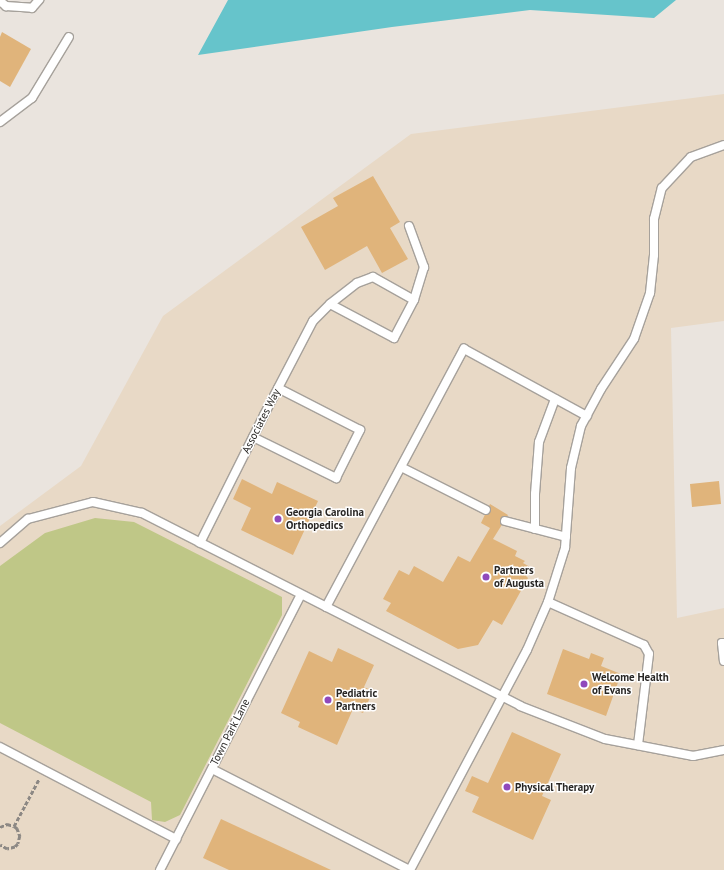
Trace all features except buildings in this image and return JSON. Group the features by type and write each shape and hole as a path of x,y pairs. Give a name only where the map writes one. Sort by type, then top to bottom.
{"lane":[{"path":"0,1 6,6 32,8 39,0"},
{"path":"0,122 32,98 69,37"},
{"path":"212,769 410,870 501,697 528,650 548,602 565,548 571,468 581,426 601,389 634,338 648,299 654,255 654,219 662,188 691,157 724,146"},
{"path":"330,304 394,338 414,300 424,267 409,226"},
{"name":"Associates Way","path":"200,543 313,321 330,304 357,283 373,277 414,300"},
{"path":"326,607 464,349 587,416"},
{"path":"253,437 336,478 360,430 278,388"},
{"path":"535,529 535,494 539,442 555,399"},
{"path":"401,467 486,510"},
{"path":"0,543 28,519 93,502 142,513 520,706 605,739 693,756 724,750"},
{"path":"505,521 566,537"},
{"name":"Town Park Lane","path":"160,870 301,594"},
{"path":"548,602 644,645 649,654 638,745"},
{"path":"724,643 722,643 724,661"},
{"path":"0,747 176,839"}],"path":[{"path":"14,826 44,770"},
{"path":"0,828 7,824 14,826 17,828 20,836 18,844 11,848 1,846 0,852"}],"shaded area":[{"path":"724,94 724,321 671,328 677,618 724,608 724,870 0,870 0,526 81,466 163,316 411,134"}],"green space":[{"path":"95,518 134,522 282,597 282,615 180,815 165,822 152,820 151,802 0,723 0,566 45,533"}],"water":[{"path":"228,0 676,0 654,18 530,10 392,27 198,55"}],"place":[{"name":"Georgia Carolina Orthopedics","path":"278,519"},
{"name":"Partners of Augusta","path":"486,577"},
{"name":"Welcome Health of Evans","path":"584,684"},
{"name":"Pediatric Partners","path":"328,700"},
{"name":"Physical Therapy","path":"507,787"}]}
